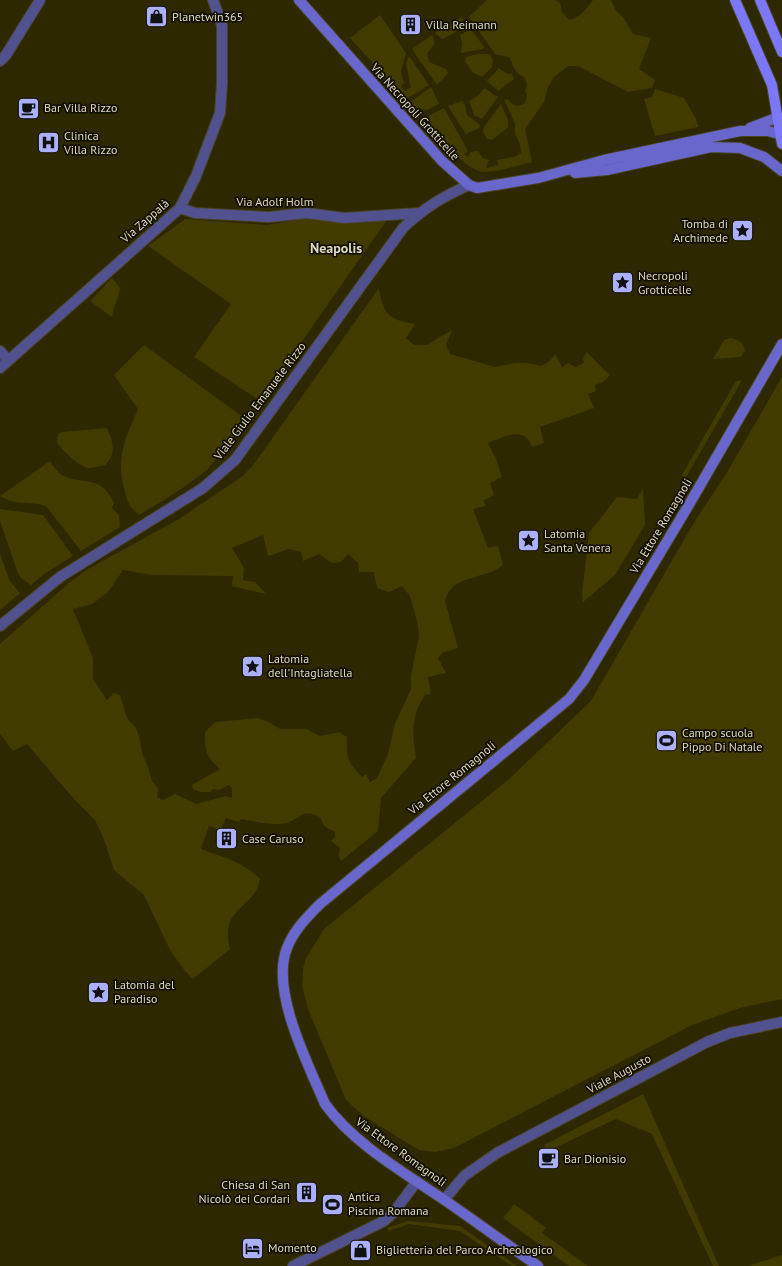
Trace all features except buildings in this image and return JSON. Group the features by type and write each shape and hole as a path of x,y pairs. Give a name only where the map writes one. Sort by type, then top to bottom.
{"main road":[{"name":"Via Necropoli Grotticelle","path":"298,0 442,161 469,186"},
{"path":"735,0 772,85 776,118 781,137"},
{"path":"760,0 782,52"},
{"path":"538,178 604,160 740,131 764,124 776,118"},
{"path":"740,131 768,131 781,137"},
{"path":"469,186 477,188 538,178 607,170 711,147 740,148 764,157 782,170"},
{"name":"Via Ettore Romagnoli","path":"538,1266 385,1159 342,1125 325,1104 290,1016 283,985 282,966 287,948 294,934 320,904 572,694 584,680 687,508 782,344"}],"street":[{"path":"0,61 6,55 40,0"},
{"name":"Via Zappalà","path":"0,368 180,208 196,176 220,113 222,84 222,25 213,0"},
{"name":"Viale Giulio Emanuele Rizzo","path":"0,626 60,577 203,488 236,460 403,228 419,213 443,197 469,186"},
{"name":"Via Adolf Holm","path":"180,208 195,213 269,217 307,213 344,218 419,213"},
{"path":"0,351 8,360"},
{"name":"Viale Augusto","path":"444,1200 464,1176 497,1153 707,1042 730,1033 782,1022"},
{"path":"293,1266 384,1221 394,1212 417,1181"}],"shaded area":[{"path":"487,0 555,0 560,3 562,12 569,20 580,15 593,0 611,0 616,11 623,17 633,34 651,38 639,69 655,80 652,88 628,92 578,66 568,66 554,77 548,87 544,102 525,129 532,162 495,171 484,172 476,170 460,159 425,120 430,115 444,108 468,151 464,154 468,157 471,152 478,151 483,158 489,160 486,168 499,165 497,160 514,157 521,153 520,144 515,134 515,123 504,100 508,99 515,106 525,103 527,95 525,91 527,86 526,81 524,77 516,71 509,57 495,54 469,17"},
{"path":"380,15 406,53 401,71 404,83 401,87 405,91 411,87 406,64 409,56 429,85 406,99 350,38"},
{"path":"461,17 466,24 452,34 442,39 435,33"},
{"path":"469,30 473,32 484,47 483,49 461,53 462,43 460,35"},
{"path":"432,35 434,43 427,54 429,62 446,69 448,73 437,85 412,49"},
{"path":"477,54 490,54 493,61 492,67 482,77 472,72 465,61 466,57"},
{"path":"499,68 506,73 512,74 514,79 498,91 487,81"},
{"path":"431,87 439,104 427,110 422,109 417,111 409,103"},
{"path":"484,88 498,97 482,119 474,115 469,101 479,95"},
{"path":"655,89 684,98 696,119 698,127 655,136 644,99 652,97"},
{"path":"462,101 465,105 467,115 480,125 479,128 466,134 448,106"},
{"path":"501,104 508,120 508,127 492,140 487,139 483,132 484,127"},
{"path":"308,218 344,224 387,220 260,401 194,357 231,304 148,246 185,219 267,225"},
{"path":"112,278 120,288 112,317 90,301"},
{"path":"379,288 383,305 389,315 393,318 415,324 406,338 414,345 427,345 452,330 446,345 450,354 495,367 515,363 527,363 541,366 550,361 555,354 562,367 568,363 575,367 584,363 583,358 587,352 610,375 603,382 595,385 596,391 588,394 594,408 540,427 544,443 532,447 529,440 524,436 513,434 488,443 496,459 502,477 490,483 494,495 484,500 485,506 473,509 488,548 498,546 503,565 496,570 470,578 454,586 449,592 445,601 458,648 442,653 438,658 446,673 428,677 431,694 425,695 420,703 415,718 413,734 416,758 381,798 378,831 341,861 339,856 340,848 331,841 335,837 335,832 324,826 320,817 313,815 304,814 291,821 281,824 241,819 239,822 226,818 220,830 209,826 201,849 240,864 260,879 257,889 252,897 233,916 229,924 228,935 230,949 193,979 185,971 170,950 144,895 114,870 104,839 95,820 74,799 27,744 13,751 0,734 0,644 70,582 88,569 179,519 243,476 254,464","holes":["263,535 268,556 289,549 301,552 303,561 319,554 332,563 341,562 348,554 358,563 359,572 374,572 377,588 389,592 402,586 410,596 418,625 419,637 411,675 411,689 395,724 388,754 377,778 370,782 366,774 362,777 351,764 347,750 347,737 339,732 320,736 306,729 280,729 258,718 215,722 205,732 205,744 207,753 211,760 220,769 192,785 193,789 201,792 210,792 213,789 219,790 229,785 232,788 232,798 226,796 196,804 175,794 163,800 157,797 158,788 152,781 142,753 136,728 127,718 120,695 114,693 107,700 93,679 93,658 73,609 92,604 108,592 123,570 153,575 233,576 232,586 266,594 255,582 243,580 244,568 232,548"]},
{"path":"731,338 742,343 745,351 741,357 713,359 724,340"},
{"path":"144,345 247,420 207,470 177,492 139,515 131,508 127,499 121,469 123,449 138,409 114,375"},
{"name":"Campo scuola Pippo Di Natale","path":"782,377 782,999 740,1008 692,1025 454,1148 435,1152 419,1150 365,1117 346,1100 308,1009 302,986 303,969 306,958 324,929 509,779 591,701 693,524 726,474"},
{"path":"742,380 685,479 682,475 736,381"},
{"path":"107,428 113,447 109,461 105,465 91,468 85,467 71,458 57,442 58,434 63,432"},
{"path":"50,461 62,475 98,484 103,488 109,494 114,503 112,508 119,515 120,527 81,551 46,506 34,503 12,501 0,496"},
{"path":"643,488 645,525 615,575 583,602 582,595 589,533 617,497 637,499"},
{"path":"0,509 43,515 73,556 44,574 31,585 21,578 18,573 0,521"},
{"path":"0,553 9,580 20,593 0,610"},
{"path":"643,1094 719,1266 713,1266 652,1134 616,1119 546,1152 544,1145"},
{"name":"Antica Piscina Romana","path":"336,1193 344,1205 330,1216 321,1204"},
{"path":"514,1204 546,1228 542,1233 588,1266 569,1266 503,1218"},
{"path":"408,1221 460,1226 517,1266 512,1266 460,1231 409,1224 388,1231 387,1228"},
{"path":"782,1255 782,1266 748,1266"}],"place":[{"name":"Planetwin365","path":"156,17"},
{"name":"Villa Reimann","path":"411,25"},
{"name":"Bar Villa Rizzo","path":"28,108"},
{"name":"Clinica Villa Rizzo","path":"48,143"},
{"name":"Tomba di Archimede","path":"743,231"},
{"name":"Necropoli Grotticelle","path":"623,283"},
{"name":"Latomia Santa Venera","path":"529,541"},
{"name":"Latomia dell'Intagliatella","path":"253,666"},
{"name":"Campo scuola Pippo Di Natale","path":"666,740"},
{"name":"Case Caruso","path":"226,839"},
{"name":"Latomia del Paradiso","path":"98,992"},
{"name":"Bar Dionisio","path":"548,1159"},
{"name":"Chiesa di San Nicolò dei Cordari","path":"306,1192"},
{"name":"Antica Piscina Romana","path":"333,1204"},
{"name":"Momento","path":"252,1248"},
{"name":"Biglietteria del Parco Archeologico","path":"360,1250"}],"district":[{"name":"Neapolis","path":"336,248"}]}
